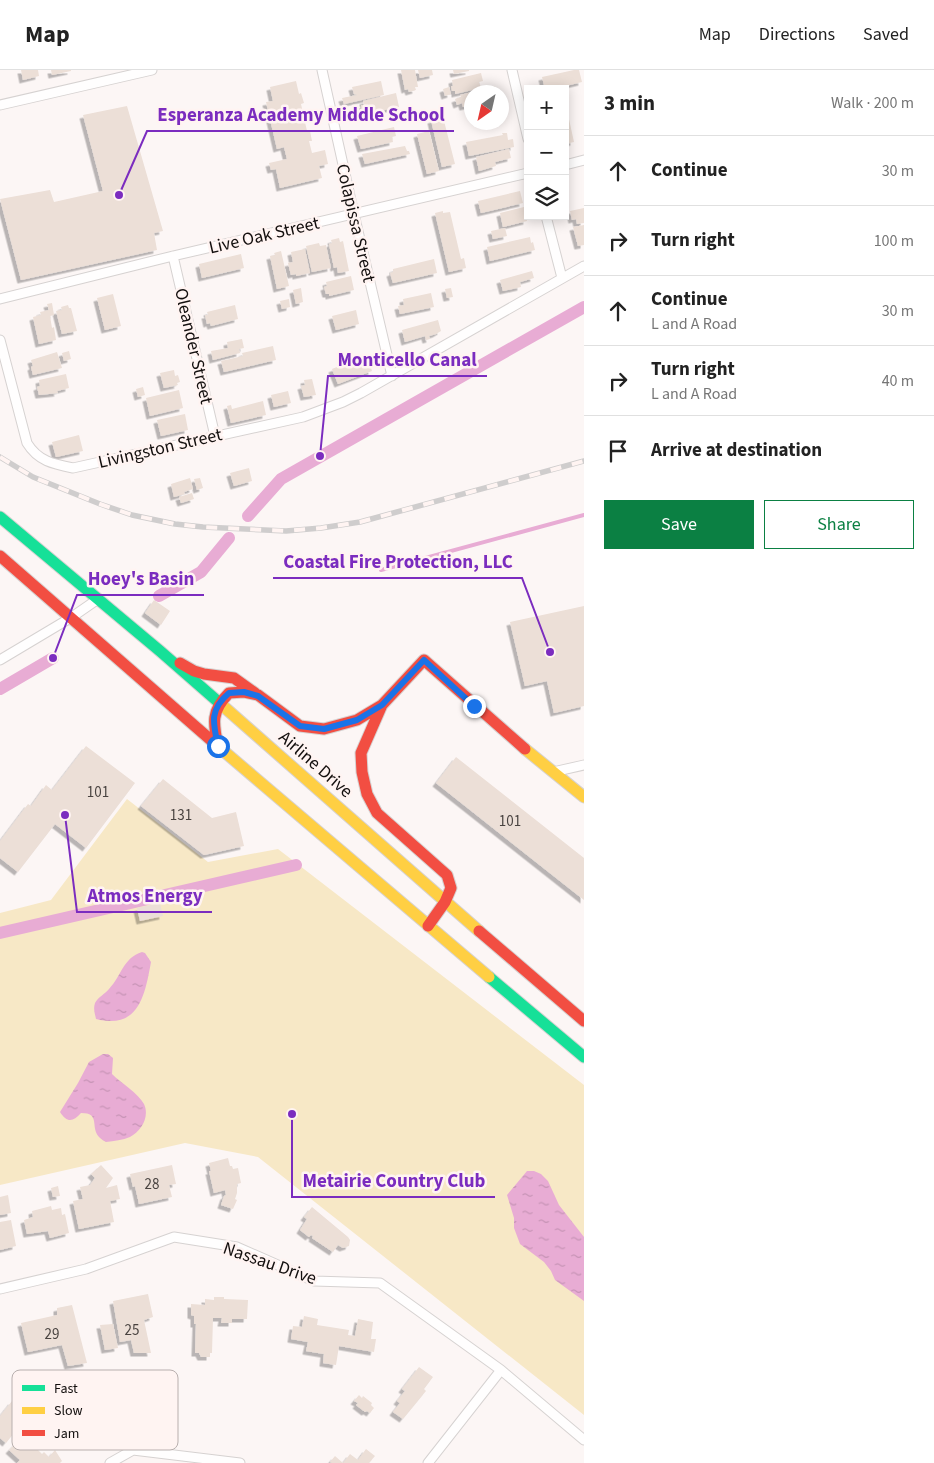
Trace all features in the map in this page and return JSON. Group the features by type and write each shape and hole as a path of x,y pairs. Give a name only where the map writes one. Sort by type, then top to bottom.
{"main road":[{"name":"Airline Drive","path":"0,517 160,651 445,902 584,1021"},
{"path":"0,556 218,746 584,1057"},
{"path":"160,651 194,671 234,678 300,726 324,729 357,720 382,705 424,660 584,797"},
{"path":"218,746 213,718 219,703 229,693 244,692 258,696"},
{"path":"382,705 361,753 362,772 367,794 377,813 447,875 451,888 445,902 428,926"}],"street":[{"path":"0,105 129,73 152,70"},
{"name":"Colapissa Street","path":"322,70 392,376"},
{"path":"512,70 526,130"},
{"path":"569,164 584,160"},
{"name":"Live Oak Street","path":"0,299 173,256 524,174"},
{"path":"547,220 562,278"},
{"name":"Oleander Street","path":"173,256 215,436"},
{"name":"Livingston Street","path":"0,340 26,443 32,452 42,460 73,468 303,417 326,409 392,376 584,266"},
{"path":"0,660 72,617 98,599"},
{"path":"553,772 584,765"},
{"name":"Nassau Drive","path":"0,1289 86,1269 174,1237 237,1248 314,1281 380,1283 500,1370 584,1440"},
{"path":"428,1463 500,1370"},
{"path":"110,1463 133,1450 240,1463"}],"shaded area":[{"path":"127,799 208,862 278,849 584,1085 584,1415 258,1157 185,1143 0,1185 0,913 51,900"}],"water":[{"path":"142,952 145,953 151,962 146,986 137,1007 131,1014 122,1019 110,1021 96,1019 94,1007 96,1001 113,984 131,958"},
{"path":"103,1054 108,1054 113,1058 112,1074 134,1092 146,1109 145,1119 141,1127 134,1134 124,1139 106,1142 96,1133 91,1115 81,1113 73,1120 68,1120 60,1112 89,1062"},
{"path":"527,1171 541,1174 548,1181 559,1205 584,1237 584,1301 555,1280 544,1262 520,1244 514,1228 514,1218 507,1195"}],"building":[{"path":"21,70 38,70 39,76 23,80"},
{"path":"51,70 71,70 71,71 52,75"},
{"path":"401,70 415,70 418,87 415,87 416,90 409,92 408,89 405,90"},
{"path":"418,70 432,70 433,75 420,78"},
{"path":"453,70 469,70 469,71 454,74"},
{"path":"579,70 582,82 569,85 544,85 542,77"},
{"path":"481,73 483,81 479,82 480,85 464,85 464,92 455,94 455,91 452,91 452,80"},
{"path":"296,81 299,94 301,93 304,103 301,104 307,131 310,131 312,141 309,141 312,153 325,150 328,164 319,166 322,178 280,188 276,169 271,170 269,163 287,159 284,147 277,149 266,102 273,101 270,87"},
{"path":"381,81 384,95 344,104 342,98 357,95 354,94 352,87"},
{"path":"449,87 451,94 445,96 443,89"},
{"path":"396,93 399,107 366,114 365,111 362,112 361,105 364,105 363,101"},
{"path":"464,94 464,107 462,103 457,105 455,99 461,97 460,95"},
{"path":"127,106 163,231 154,233 157,250 21,280 0,199 50,190 54,202 103,191 83,115"},
{"path":"443,117 455,164 442,167 431,120"},
{"path":"569,119 574,142 569,143"},
{"path":"394,127 396,136 392,137 393,142 361,149 357,136"},
{"path":"429,131 439,171 427,174 417,134"},
{"path":"502,133 507,133 508,140 513,139 514,147 469,156 466,142 503,135"},
{"path":"405,146 410,154 365,164 362,154"},
{"path":"509,149 511,158 495,162 496,166 479,171 476,157"},
{"path":"520,191 523,203 481,213 478,201"},
{"path":"524,207 524,220 527,221 503,227 500,213"},
{"path":"584,208 584,223 577,224 576,219 572,220 570,211"},
{"path":"443,211 443,213 450,212 461,259 464,258 466,268 449,272 435,213"},
{"path":"584,225 584,245 578,246 573,227"},
{"path":"505,228 507,236 493,239 491,231"},
{"path":"530,237 535,250 490,261 487,247"},
{"path":"339,238 340,242 343,241 349,271 338,273 337,267 334,268 329,244 332,243 331,240"},
{"path":"319,243 320,246 326,245 331,268 312,272 306,246"},
{"path":"305,249 310,273 296,276 296,274 291,275 288,263 293,262 291,252"},
{"path":"281,251 289,286 277,289 270,256"},
{"path":"241,254 244,268 202,278 199,264"},
{"path":"434,259 437,273 393,283 390,273 393,272 393,269"},
{"path":"532,271 534,278 520,282 521,287 503,291 500,280"},
{"path":"351,276 354,290 329,296 329,294 326,294 324,287 327,286 326,282"},
{"path":"301,288 303,302 296,304 293,290"},
{"path":"451,288 453,297 447,298 445,289"},
{"path":"431,293 434,307 400,314 398,306 404,305 403,299"},
{"path":"113,294 121,326 105,330 97,298"},
{"path":"289,299 290,307 282,309 280,301"},
{"path":"52,303 54,315 50,316 56,340 39,344 33,317 41,315 40,312 49,310 47,304"},
{"path":"68,305 71,308 77,331 62,334 56,311 62,310 61,307"},
{"path":"235,305 238,319 211,326 210,323 207,324 205,315 208,315 207,312"},
{"path":"356,310 359,324 336,330 332,316"},
{"path":"438,320 441,331 429,336 430,339 426,340 425,336 405,342 402,330"},
{"path":"242,339 244,348 239,349 240,353 213,360 211,351 228,348 227,342"},
{"path":"273,346 276,360 224,372 221,361 243,356 242,353"},
{"path":"69,351 71,359 64,361 62,353"},
{"path":"57,352 62,368 33,375 31,360"},
{"path":"368,358 372,371 338,384 332,369 354,360 355,363"},
{"path":"174,370 175,376 178,375 180,382 177,383 178,385 164,388 160,373"},
{"path":"66,374 69,388 57,391 58,393 39,395 37,387 40,386 39,380"},
{"path":"312,379 316,395 304,397 301,386 305,385 304,380"},
{"path":"143,387 145,395 138,397 136,389"},
{"path":"179,390 183,408 150,416 146,398"},
{"path":"288,391 291,403 274,407 271,395"},
{"path":"263,401 266,415 231,423 227,406 231,405 232,409"},
{"path":"185,414 188,430 161,436 157,420"},
{"path":"79,435 83,451 56,457 52,442"},
{"path":"249,468 252,481 234,486 230,473"},
{"path":"190,478 193,489 184,492 185,494 174,497 171,484"},
{"path":"200,478 203,488 197,490 194,479"},
{"path":"192,493 194,499 181,503 179,497"},
{"path":"154,600 170,611 161,625 145,613"},
{"path":"584,606 584,706 554,713 547,681 525,686 510,622"},
{"path":"86,746 135,783 86,848 55,824 18,872 0,858 0,841 28,804 31,806 46,785 52,790"},
{"path":"456,757 584,858 584,900 436,783"},
{"path":"163,779 212,818 236,812 244,846 204,855 141,806"},
{"path":"160,903 163,916 140,921 137,908"},
{"path":"228,1158 233,1169 238,1168 241,1183 237,1184 235,1199 237,1200 233,1209 221,1205 226,1195 225,1190 214,1193 209,1171 211,1171 209,1163"},
{"path":"101,1165 113,1178 106,1188 117,1185 120,1199 110,1201 114,1222 79,1229 73,1201 83,1199 80,1187 90,1185 95,1178 91,1174"},
{"path":"172,1165 176,1184 169,1185 172,1197 139,1204 130,1174"},
{"path":"58,1186 60,1196 53,1197 51,1188"},
{"path":"8,1195 11,1213 0,1215 0,1197"},
{"path":"51,1206 52,1210 61,1208 62,1215 65,1214 69,1233 50,1238 48,1231 27,1234 24,1220 33,1217 32,1211"},
{"path":"312,1207 348,1237 350,1240 349,1246 343,1248 338,1245 333,1252 312,1238 313,1236 309,1237 300,1230 307,1219 304,1217"},
{"path":"11,1220 16,1246 0,1250 0,1222"},
{"path":"148,1294 153,1317 144,1320 151,1353 134,1353 131,1340 120,1342 113,1301"},
{"path":"214,1297 248,1300 247,1319 232,1319 232,1323 221,1323 222,1318 213,1318 212,1353 210,1353 210,1357 201,1357 199,1353 195,1353 196,1324 194,1324 194,1316 191,1315 191,1304 205,1305 205,1299 214,1300"},
{"path":"72,1305 87,1363 68,1366 62,1345 28,1352 21,1323 57,1315 57,1308"},
{"path":"304,1316 318,1319 317,1325 349,1330 348,1335 355,1336 358,1319 373,1322 371,1339 376,1339 374,1352 339,1346 336,1365 323,1363 324,1354 306,1351 308,1342 291,1339 293,1326 302,1327"},
{"path":"113,1324 118,1348 105,1350 100,1325"},
{"path":"419,1367 433,1377 424,1389 426,1391 403,1419 393,1412 400,1403 397,1401 405,1391 402,1389"},
{"path":"359,1395 372,1403 371,1405 374,1408 370,1413 365,1412 356,1405 358,1403 354,1401"},
{"path":"12,1401 12,1435 6,1443 0,1438 0,1416"},
{"path":"12,1447 12,1450 38,1450 42,1454 44,1452 49,1457 55,1450 62,1461 60,1463 17,1463 20,1460 9,1450"},
{"path":"366,1449 375,1456 369,1463 343,1463 350,1454 358,1460"},
{"path":"335,1456 343,1463 332,1463 330,1462"}],"waterway":[{"path":"248,516 281,479 584,307"},
{"path":"381,570 584,515"},
{"path":"159,596 201,572 229,538"},
{"path":"0,689 53,658"},
{"path":"0,933 296,865"}],"railway":[{"path":"0,457 33,477 132,515 175,524 203,527 286,531 360,522 584,461"}],"traffic: fast":[{"path":"0,517 223,706"},
{"path":"489,977 584,1057"}],"traffic: slow":[{"path":"223,706 479,931"},
{"path":"220,748 489,977"},
{"path":"525,749 584,797"}],"traffic: jam":[{"path":"0,556 220,748"},
{"path":"218,746 215,731 216,712 229,693 244,692 258,695 300,726 324,729 357,720 382,705 424,660 525,749"},
{"path":"180,663 204,674 234,678 255,693"},
{"path":"382,705 361,753 362,772 367,794 377,813 447,875 451,888 445,902 428,926"},
{"path":"479,931 584,1021"}],"place":[{"name":"Esperanza Academy Middle School","path":"119,195"},
{"name":"Monticello Canal","path":"320,456"},
{"name":"Coastal Fire Protection, LLC","path":"550,652"},
{"name":"Hoey's Basin","path":"53,658"},
{"name":"Atmos Energy","path":"65,815"},
{"name":"Metairie Country Club","path":"292,1114"}],"route":[{"path":"218,746 213,718 215,709 229,693 244,692 258,696 300,726 324,729 357,720 382,705 424,660 474,706"}]}
